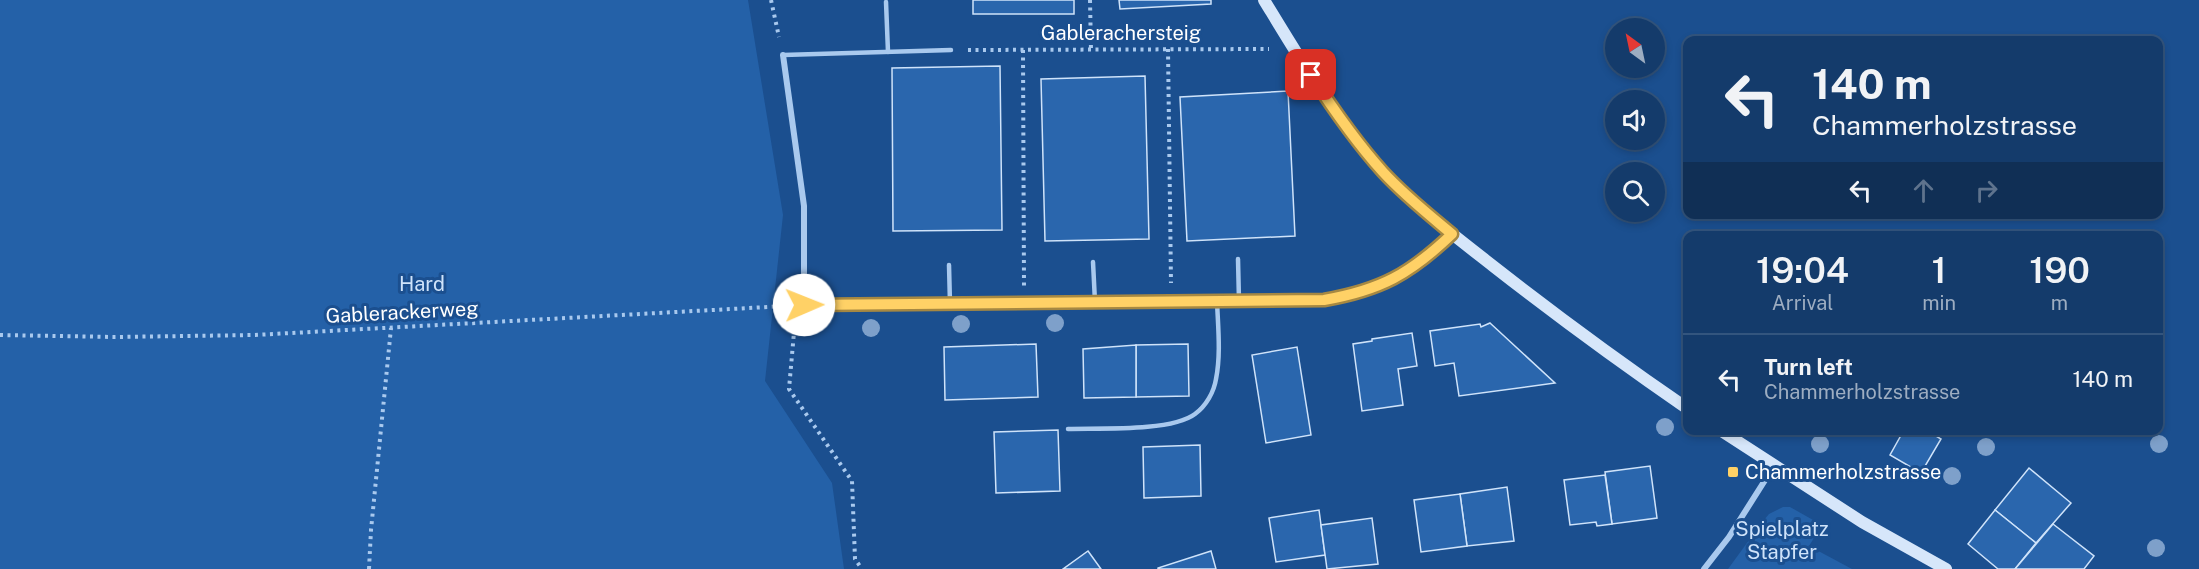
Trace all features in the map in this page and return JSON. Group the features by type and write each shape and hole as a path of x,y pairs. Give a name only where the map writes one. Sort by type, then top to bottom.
{"street":[{"path":"1264,0 1333,108 1383,172 1452,234 1617,360 1683,406"},
{"path":"783,56 804,206 801,305 1324,300 1353,295 1379,286 1427,258 1452,234"},
{"path":"1728,435 1862,522 1946,569"},
{"path":"1704,569 1729,537 1774,466"}],"lane":[{"path":"886,2 888,52"},
{"path":"783,56 951,50"},
{"path":"1238,259 1239,301"},
{"path":"1093,262 1095,302"},
{"path":"949,265 950,304"},
{"path":"1068,429 1140,427 1175,422 1194,415 1208,401 1216,381 1219,354 1217,301"}],"path":[{"path":"771,0 783,56"},
{"path":"1090,0 1091,50"},
{"name":"Gablerachersteig","path":"951,50 1268,49 1290,42"},
{"path":"1023,50 1024,303"},
{"path":"1168,50 1171,302"},
{"path":"801,305 789,389 852,481 855,559 862,569"},
{"name":"Gablerackerweg","path":"0,334 115,337 244,335 801,305"},
{"path":"369,569 391,328"}],"green space":[{"name":"Hard","path":"0,0 748,0 783,215 765,381 832,483 844,569 0,569"},
{"name":"Spielplatz Stapfer","path":"1783,507 1790,507 1822,525 1809,546 1852,569 1728,569 1769,514"}],"building":[{"path":"973,0 1074,0 1074,14 973,14"},
{"path":"1119,0 1211,0 1211,4 1120,9"},
{"path":"1000,66 1002,230 893,231 892,68"},
{"path":"1145,76 1149,239 1045,241 1041,79"},
{"path":"1288,91 1295,236 1187,241 1180,97"},
{"path":"1490,323 1555,383 1459,396 1454,363 1435,366 1430,331 1480,324 1481,327"},
{"path":"1412,333 1417,366 1398,369 1403,405 1362,411 1353,344"},
{"path":"1036,344 1038,397 945,400 944,347"},
{"path":"1188,344 1189,396 1136,397 1136,345"},
{"path":"1136,345 1136,397 1084,398 1083,349"},
{"path":"1297,347 1311,435 1266,443 1252,355"},
{"path":"1058,430 1060,491 996,493 994,432"},
{"path":"1901,435 1934,435 1941,439 1921,473 1890,455"},
{"path":"1200,445 1201,496 1144,498 1143,447"},
{"path":"1650,466 1657,518 1612,524 1605,472"},
{"path":"2029,468 2071,503 2036,543 1995,510"},
{"path":"1605,475 1612,524 1597,526 1596,522 1570,525 1564,480"},
{"path":"1507,487 1514,541 1467,546 1460,494"},
{"path":"1460,494 1467,546 1421,552 1414,500"},
{"path":"1319,510 1325,555 1276,562 1269,518"},
{"path":"1995,510 2036,543 2015,569 1998,569 1968,544"},
{"path":"1372,518 1378,564 1327,569 1321,525"},
{"path":"2053,524 2094,556 2084,569 2015,569"},
{"path":"1088,551 1101,569 1063,569"},
{"path":"1211,551 1216,569 1158,569 1158,568"}],"place":[{"name":"Chammerholzstrasse","path":"1733,472"}],"route":[{"path":"804,305 1324,300 1353,295 1379,286 1427,258 1452,234 1383,172 1333,108 1311,75"}]}
